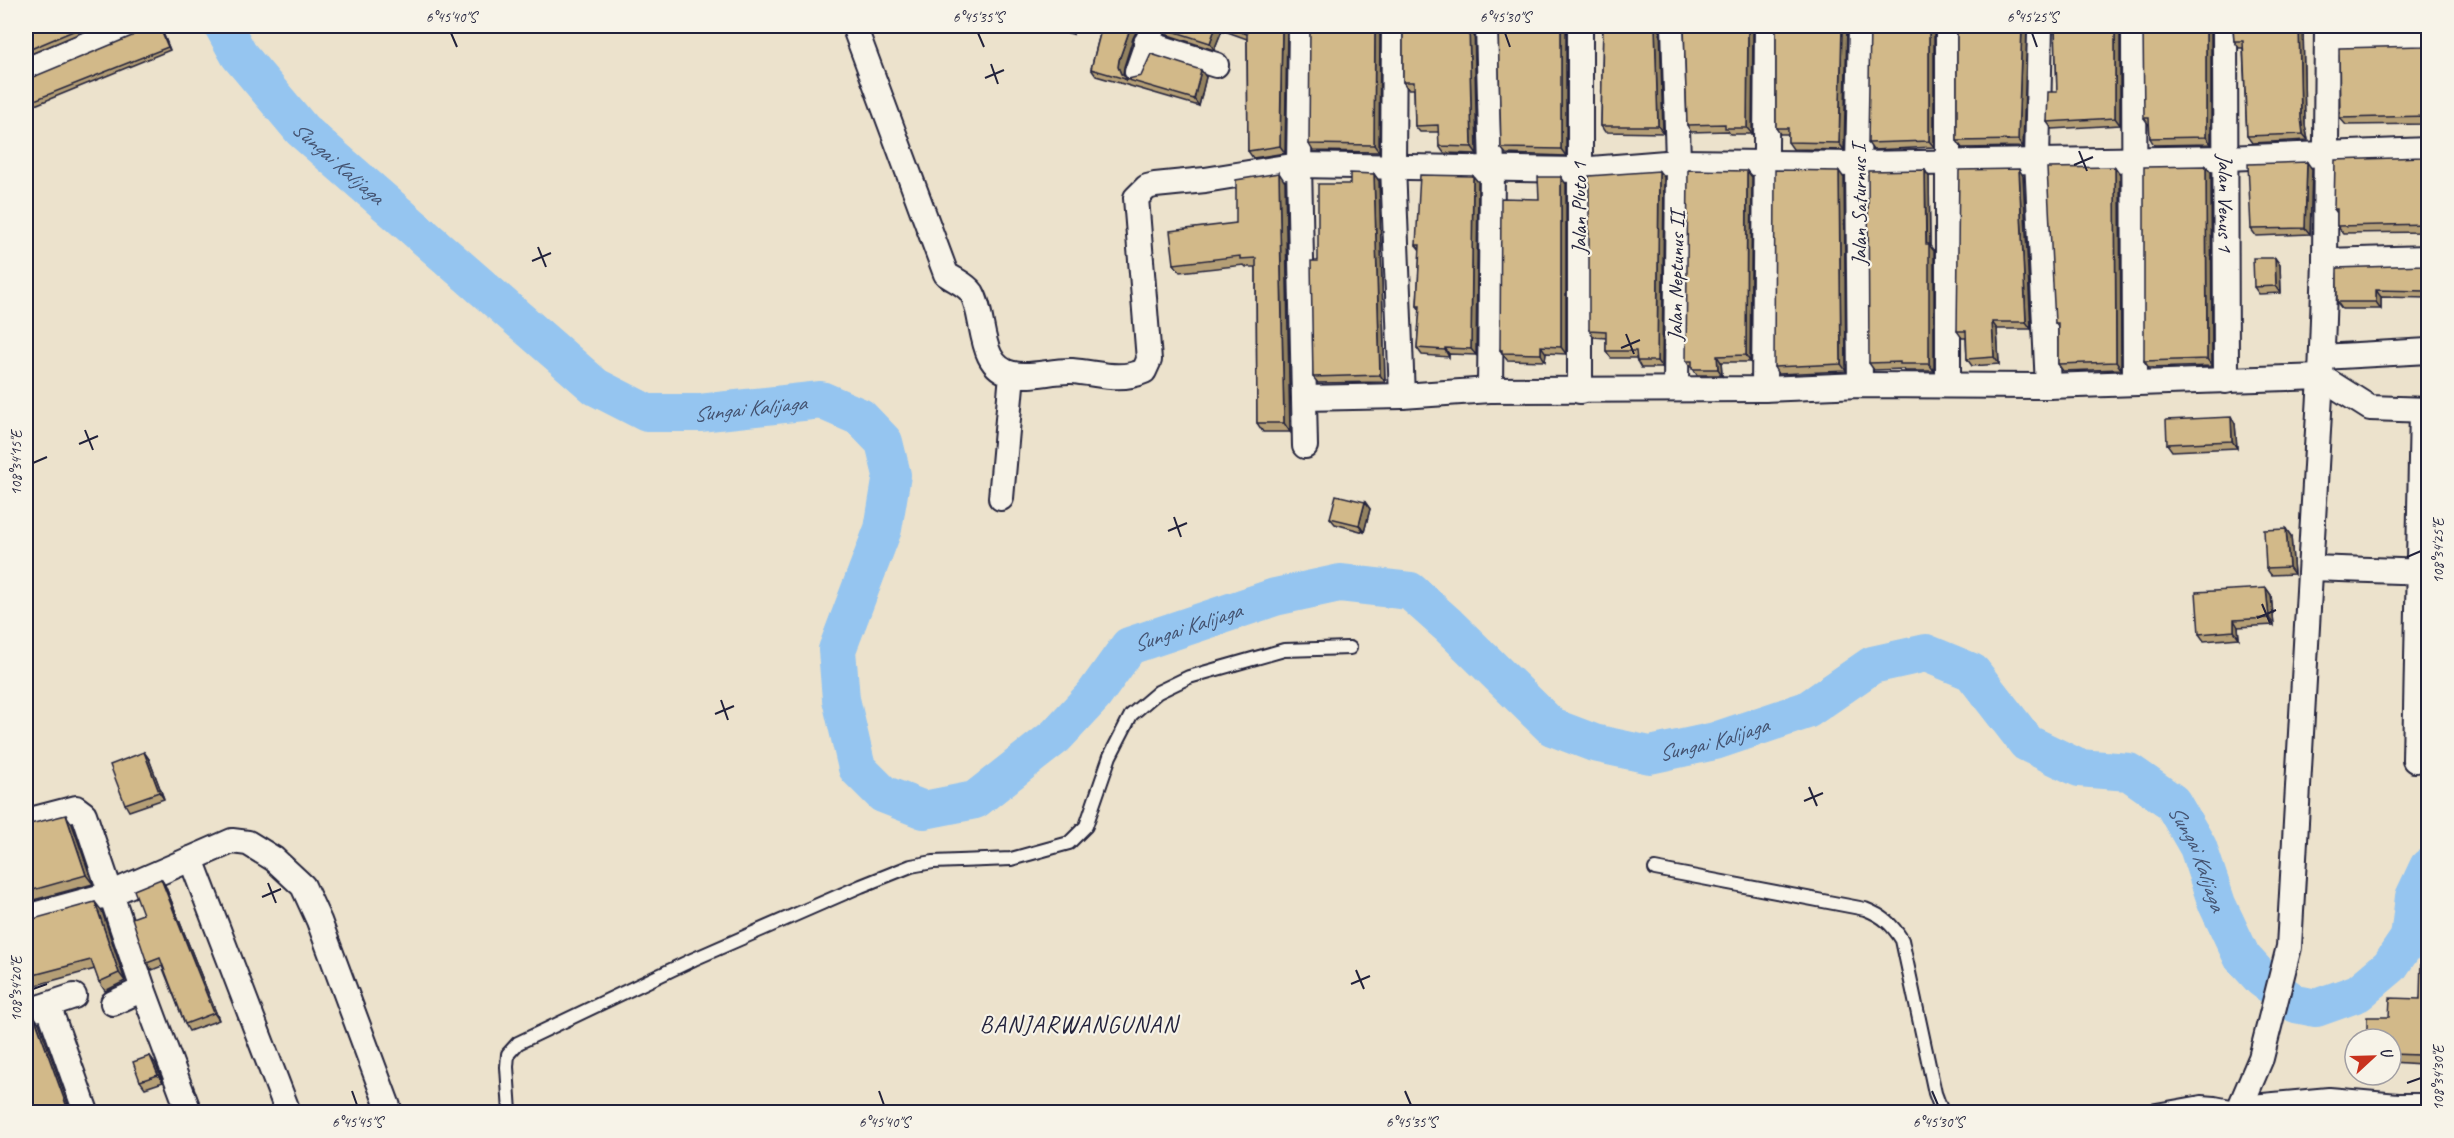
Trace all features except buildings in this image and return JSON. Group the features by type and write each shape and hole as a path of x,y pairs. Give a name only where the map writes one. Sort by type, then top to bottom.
{"street":[{"path":"26,70 129,26"},
{"path":"854,26 946,274 972,293 988,352 994,365 1012,374 1072,371 1108,377 1132,376 1144,371 1149,360 1137,234 1136,198 1140,192 1155,184 1205,180 1299,165 1579,170 1678,162 1858,164 2225,158 2428,150"},
{"path":"1301,26 1299,165 1305,446"},
{"path":"1394,26 1393,166 1402,396"},
{"path":"1488,26 1492,170 1490,390"},
{"name":"Jalan Pluto 1","path":"1580,26 1580,391"},
{"name":"Jalan Neptunus II","path":"1674,26 1678,162 1676,389"},
{"path":"1764,389 1767,26"},
{"name":"Jalan Saturnus I","path":"1860,385 1858,164 1861,26"},
{"path":"1948,26 1948,385"},
{"path":"2040,26 2037,160 2048,386"},
{"path":"2134,26 2135,383"},
{"name":"Jalan Venus 1","path":"2225,26 2226,381"},
{"path":"1137,72 1149,34 1216,65"},
{"path":"2428,39 2327,34 2322,367 2289,947 2261,1058 2240,1110 2329,1100 2398,1106 2428,1106"},
{"path":"2325,261 2428,258"},
{"path":"1304,398 1402,396 1490,390 1764,389 1860,385 2048,386 2226,381 2428,351"},
{"path":"2322,367 2370,408 2425,410 2423,658 2415,760"},
{"path":"1001,498 1012,374"},
{"path":"2311,568 2424,571"},
{"path":"26,821 76,808 84,814 143,989 189,1113"},
{"path":"26,917 110,894 231,842 248,843 274,859 303,886 319,921 390,1113"},
{"path":"191,859 288,1113"},
{"path":"113,1002 143,989"},
{"path":"26,1012 74,996"},
{"path":"48,1005 86,1113"}],"lane":[{"path":"510,1113 508,1054 518,1044 694,959 911,866 933,862 1011,859 1070,843 1086,826 1110,756 1131,715 1158,692 1188,677 1284,650 1350,648"},
{"path":"1655,869 1865,909 1881,915 1892,924 1902,940 1935,1093 1942,1113"},
{"path":"2146,1113 2202,1102 2215,1102 2240,1110"}],"waterway":[{"name":"Sungai Kalijaga","path":"223,26 239,55 302,130 596,387 647,413 699,413 821,400 860,417 884,442 892,475 883,529 837,650 841,699 857,768 883,794 924,810 975,800 1056,736 1094,695 1129,646 1275,597 1340,583 1410,591 1552,727 1594,743 1650,755 1715,741 1807,710 1872,665 1926,653 1972,672 2027,743 2079,768 2129,772 2172,802 2198,847 2217,904 2242,957 2262,979 2296,1004 2316,1008 2358,993 2390,966 2409,938 2414,897 2428,867"}],"district":[{"name":"BANJARWANGUNAN","path":"1079,1024"}]}
